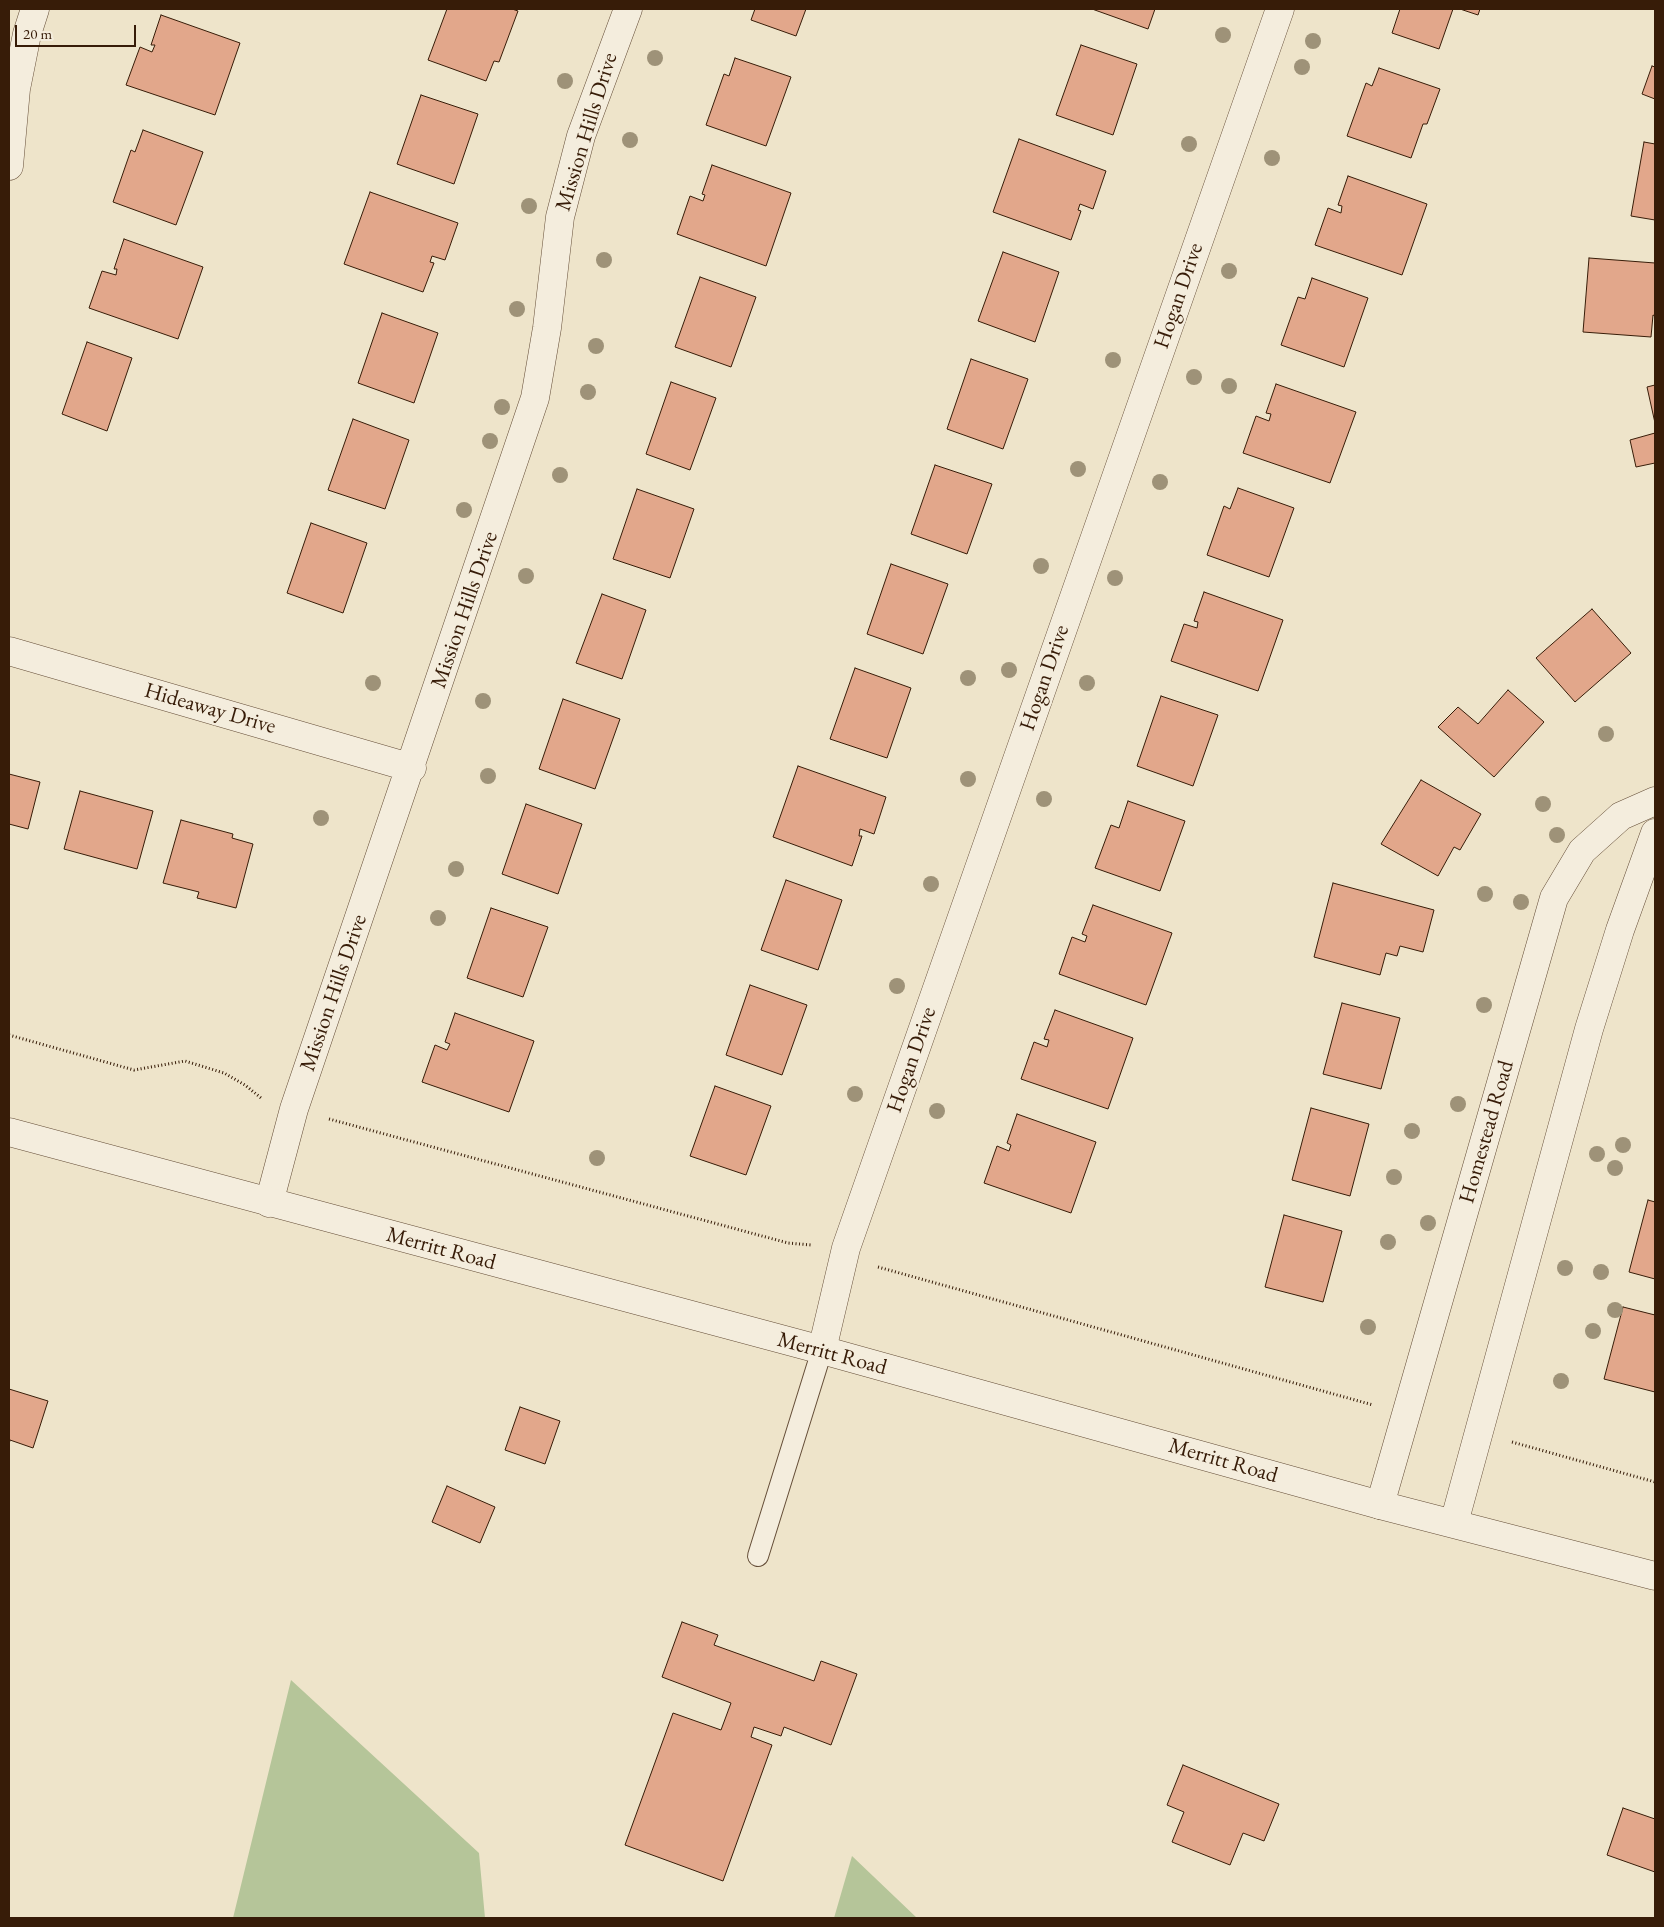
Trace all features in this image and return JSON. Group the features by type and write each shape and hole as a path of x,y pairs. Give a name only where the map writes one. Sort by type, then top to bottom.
{"street":[{"path":"9,166 16,89 27,34 35,9"},
{"name":"Mission Hills Drive","path":"269,1203 294,1109 412,768 535,398 547,328 560,217 581,136 628,9"},
{"name":"Hogan Drive","path":"822,1350 846,1248 1280,9"},
{"name":"Hideaway Drive","path":"9,651 412,768"},
{"name":"Homestead Road","path":"1380,1505 1554,898 1582,851 1622,816 1655,800"},
{"path":"1454,1523 1589,1029 1620,930 1655,833"},
{"name":"Merritt Road","path":"9,1132 822,1350 1380,1505 1655,1576"}],"lane":[{"path":"758,1556 822,1350"}],"path":[{"path":"9,1035 134,1070 185,1061 224,1073 245,1085 265,1101"},
{"path":"323,1117 788,1243 812,1245"},
{"path":"871,1265 1376,1406"},
{"path":"1506,1440 1655,1482"}],"green space":[{"path":"291,1680 479,1853 485,1918 233,1918"},
{"path":"852,1856 917,1918 834,1918"}],"building":[{"path":"447,9 512,9 518,11 499,62 494,61 486,81 428,60"},
{"path":"755,9 806,9 796,36 751,20"},
{"path":"1092,9 1155,9 1148,29"},
{"path":"1400,9 1453,9 1439,49 1392,33"},
{"path":"1460,9 1480,9 1478,15"},
{"path":"161,15 240,43 215,115 126,85 140,47 152,52 155,45 151,45"},
{"path":"1081,45 1137,64 1113,135 1056,115"},
{"path":"735,58 791,77 766,146 706,125 724,74 729,76"},
{"path":"1652,66 1655,67 1655,99 1642,94"},
{"path":"1379,68 1440,89 1427,124 1423,124 1411,158 1347,136 1366,83 1372,86"},
{"path":"421,95 478,114 454,184 397,164"},
{"path":"143,130 203,152 176,225 113,202 131,150 135,152"},
{"path":"1019,139 1106,171 1093,209 1080,204 1078,210 1081,211 1071,240 993,212"},
{"path":"1644,142 1655,144 1655,220 1631,216"},
{"path":"712,165 791,193 766,266 677,234 690,196 703,201 705,195 702,194"},
{"path":"1348,176 1427,204 1402,275 1315,245 1328,208 1341,213 1342,206 1338,205"},
{"path":"370,192 458,223 445,260 432,256 430,262 434,263 423,292 344,264"},
{"path":"124,239 203,267 178,339 89,308 102,271 116,275 117,269 114,269"},
{"path":"1003,252 1059,272 1035,342 978,321"},
{"path":"1589,258 1655,263 1655,316 1653,315 1651,337 1583,332"},
{"path":"700,277 756,297 731,367 675,347"},
{"path":"1312,278 1368,298 1344,367 1281,345 1298,297 1305,299"},
{"path":"382,313 438,333 414,403 358,383"},
{"path":"87,342 132,358 107,431 62,414"},
{"path":"971,359 1028,379 1003,449 947,429"},
{"path":"671,382 716,398 690,470 646,454"},
{"path":"1276,384 1356,412 1330,483 1243,453 1256,416 1269,421 1271,414 1266,413"},
{"path":"1655,385 1655,423 1647,387"},
{"path":"353,419 409,440 385,509 328,490"},
{"path":"1655,433 1655,463 1636,467 1630,440"},
{"path":"935,465 992,484 967,554 911,534"},
{"path":"1238,488 1294,508 1269,577 1207,555 1224,506 1230,509"},
{"path":"637,489 694,509 670,578 613,559"},
{"path":"311,523 367,543 343,613 287,593"},
{"path":"891,564 948,584 923,654 867,634"},
{"path":"1204,592 1283,620 1258,691 1171,661 1184,624 1197,628 1198,622 1194,621"},
{"path":"602,594 646,610 622,679 576,663"},
{"path":"1592,609 1631,653 1575,702 1536,658"},
{"path":"855,668 911,688 887,758 830,739"},
{"path":"1508,690 1544,722 1494,777 1438,727 1458,707 1478,724"},
{"path":"1161,696 1218,715 1193,786 1137,766"},
{"path":"563,699 620,719 595,789 539,769"},
{"path":"798,766 886,797 874,834 860,829 859,836 862,836 852,866 773,837"},
{"path":"9,774 40,782 28,829 9,824"},
{"path":"1421,780 1481,814 1460,850 1454,847 1438,876 1381,844"},
{"path":"80,791 153,811 137,869 64,849"},
{"path":"1128,801 1185,821 1160,891 1095,868 1111,825 1119,828"},
{"path":"526,804 582,824 558,894 502,874"},
{"path":"181,820 233,834 232,838 253,844 236,908 197,898 199,892 163,883"},
{"path":"786,880 842,900 818,970 761,950"},
{"path":"1333,883 1434,910 1423,952 1400,946 1397,956 1386,953 1380,975 1314,957"},
{"path":"1093,905 1172,933 1146,1005 1059,974 1072,937 1085,942 1087,936 1082,934"},
{"path":"491,908 548,927 523,997 467,978"},
{"path":"750,985 807,1005 782,1075 726,1055"},
{"path":"1342,1003 1400,1018 1381,1089 1323,1074"},
{"path":"1055,1010 1133,1038 1108,1109 1021,1079 1034,1042 1047,1047 1049,1040 1044,1039"},
{"path":"455,1013 534,1041 509,1112 422,1082 435,1045 447,1050 450,1044 445,1042"},
{"path":"715,1086 771,1106 746,1175 690,1156"},
{"path":"1311,1108 1369,1124 1350,1196 1292,1180"},
{"path":"1017,1114 1096,1142 1071,1213 984,1183 997,1146 1009,1151 1011,1145 1007,1143"},
{"path":"1648,1200 1655,1202 1655,1279 1629,1272"},
{"path":"1284,1215 1342,1231 1323,1302 1265,1287"},
{"path":"1623,1307 1655,1315 1655,1392 1604,1379"},
{"path":"9,1389 48,1401 33,1448 10,1440 9,1445"},
{"path":"520,1407 560,1421 545,1464 505,1450"},
{"path":"447,1486 495,1507 480,1543 432,1522"},
{"path":"682,1622 718,1635 714,1645 814,1681 821,1661 857,1674 831,1745 784,1727 781,1736 754,1727 751,1737 772,1745 723,1881 625,1845 673,1713 721,1730 731,1703 662,1677"},
{"path":"1183,1765 1279,1804 1264,1841 1243,1833 1230,1865 1172,1842 1184,1812 1167,1805"},
{"path":"1623,1808 1655,1819 1655,1872 1607,1855"}]}
